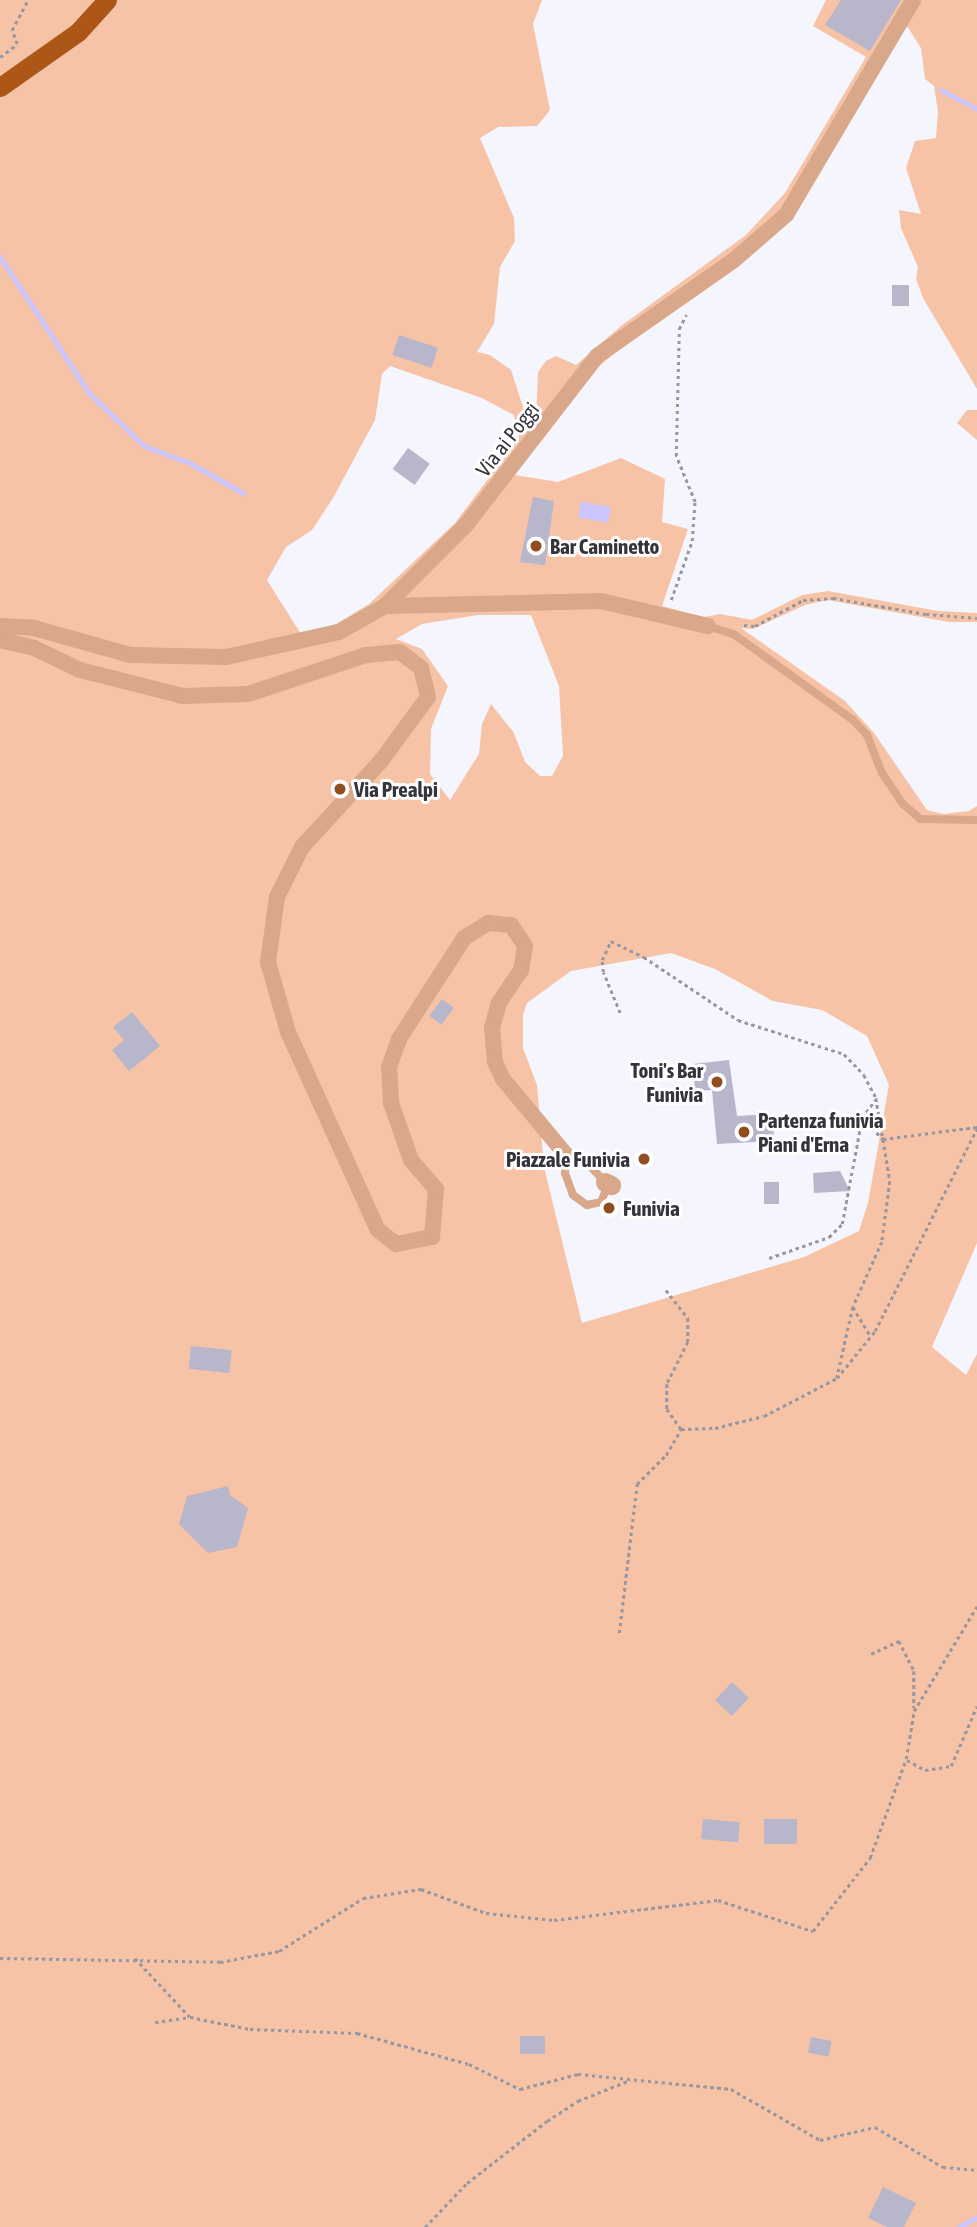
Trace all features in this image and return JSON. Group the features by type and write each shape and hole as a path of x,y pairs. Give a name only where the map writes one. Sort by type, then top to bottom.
{"highway":[{"path":"0,87 78,32 107,0"}],"street":[{"name":"Via ai Poggi","path":"0,626 34,628 130,655 226,657 339,632 385,606 466,525 597,356 703,282 786,215 913,0"},
{"path":"385,606 601,601 708,626"},
{"path":"0,640 34,648 80,670 183,696 248,694 366,655 400,652 421,668 428,697 381,761 302,847 278,897 268,962 288,1032 377,1230 396,1244 432,1237 436,1189 411,1160 391,1103 389,1067 399,1039 464,937 488,923 511,925 525,946 522,970 499,1003 492,1027 495,1062 503,1079 566,1156"}],"lane":[{"path":"708,626 735,635 852,720 867,735 882,773 903,804 920,819 977,820"},
{"path":"566,1156 565,1173 573,1195 587,1205 601,1202 608,1184 590,1166"}],"path":[{"path":"0,57 17,44 12,30 28,0"},
{"path":"666,616 692,541 695,502 676,456 679,329 703,282"},
{"path":"736,624 755,626 803,600 833,598 926,614 977,618"},
{"path":"620,1013 603,972 602,960 611,941 644,957 738,1020 781,1037 844,1054 864,1075 876,1098 890,1181 882,1242 853,1307 838,1378"},
{"path":"769,1258 829,1237 842,1224 862,1118 876,1098"},
{"path":"862,1118 883,1139"},
{"path":"883,1139 977,1128"},
{"path":"681,1429 715,1428 764,1416 838,1378 871,1337 977,1128"},
{"path":"666,1290 688,1318 688,1342 667,1384 667,1409 681,1429"},
{"path":"853,1307 871,1337"},
{"path":"619,1633 638,1484 666,1455 681,1429"},
{"path":"914,1712 977,1606"},
{"path":"0,1958 135,1958 220,1962 279,1951 363,1898 421,1889 486,1913 554,1920 718,1900 813,1931 870,1858 906,1759 914,1712 914,1671 899,1641 871,1654"},
{"path":"906,1759 925,1770 951,1766 977,1706"},
{"path":"135,1958 190,2017"},
{"path":"155,2022 190,2017 250,2029 357,2033 469,2064 520,2089 578,2074 731,2089 820,2140 876,2127 943,2167 977,2171"},
{"path":"425,2227 467,2183 547,2121 578,2101 632,2080"}],"shaded area":[{"path":"0,0 542,0 533,24 550,110 537,126 498,127 480,138 514,218 515,241 500,267 494,324 477,352 490,355 511,370 529,425 536,417 538,372 546,361 556,356 576,365 621,326 746,235 785,193 866,57 813,26 826,0 977,0 977,389 923,298 916,279 918,267 901,228 899,210 921,214 906,168 915,141 936,138 938,112 934,86 925,79 921,48 907,26 798,205 599,366 514,471 515,475 558,482 621,458 665,479 662,522 688,529 662,606 704,617 720,614 752,620 802,595 828,591 938,611 977,613 977,622 949,622 828,600 805,605 753,629 741,628 845,701 874,733 927,810 943,814 969,811 977,806 977,1243 932,1347 966,1375 977,1354 977,2227 0,2227","holes":["390,366 482,398 514,415 519,438 455,523 369,604 336,624 301,634 267,580 286,547 312,530 333,498 375,420 382,374","478,615 531,615 559,686 563,756 552,776 540,776 525,762 514,733 491,704 482,724 479,754 450,800 430,774 431,729 448,686 422,649 396,639 422,624","671,953 715,969 773,1001 822,1010 867,1036 889,1085 868,1203 859,1231 804,1257 582,1323 544,1167 537,1085 523,1048 523,1015 527,1003 571,971"]},
{"path":"967,410 977,410 977,440 957,423"},
{"path":"581,502 611,507 608,522 578,518"}],"building":[{"path":"841,0 901,0 870,51 825,25"},
{"path":"892,285 909,285 909,306 892,306"},
{"path":"399,335 438,348 432,368 393,355"},
{"path":"408,448 430,464 415,485 393,469"},
{"path":"533,497 554,501 545,565 520,562"},
{"path":"442,999 454,1008 441,1025 429,1016"},
{"path":"132,1012 160,1046 129,1071 112,1050 124,1040 113,1027"},
{"path":"729,1060 737,1116 773,1114 774,1141 717,1144 712,1090 695,1091 693,1064"},
{"path":"840,1171 850,1191 814,1193 813,1173"},
{"path":"764,1182 779,1182 779,1204 764,1204"},
{"path":"191,1346 232,1350 229,1373 189,1369"},
{"path":"228,1486 230,1495 248,1508 237,1547 208,1553 179,1524 187,1496"},
{"path":"732,1682 749,1698 732,1716 715,1700"},
{"path":"703,1819 740,1822 738,1842 701,1839"},
{"path":"764,1819 797,1819 797,1844 764,1844"},
{"path":"520,2036 545,2036 545,2054 520,2054"},
{"path":"811,2037 832,2041 829,2057 808,2053"},
{"path":"883,2187 916,2203 904,2227 887,2227 868,2218"}],"waterway":[{"path":"941,90 977,109"},
{"path":"0,257 89,393 144,446 190,463 243,493"},
{"path":"959,2227 977,2217"}],"place":[{"name":"Bar Caminetto","path":"536,546"},
{"name":"Via Prealpi","path":"340,789"},
{"name":"Toni's Bar Funivia","path":"717,1082"},
{"name":"Partenza funivia Piani d'Erna","path":"744,1132"},
{"name":"Piazzale Funivia","path":"644,1159"},
{"name":"Funivia","path":"609,1208"}]}
